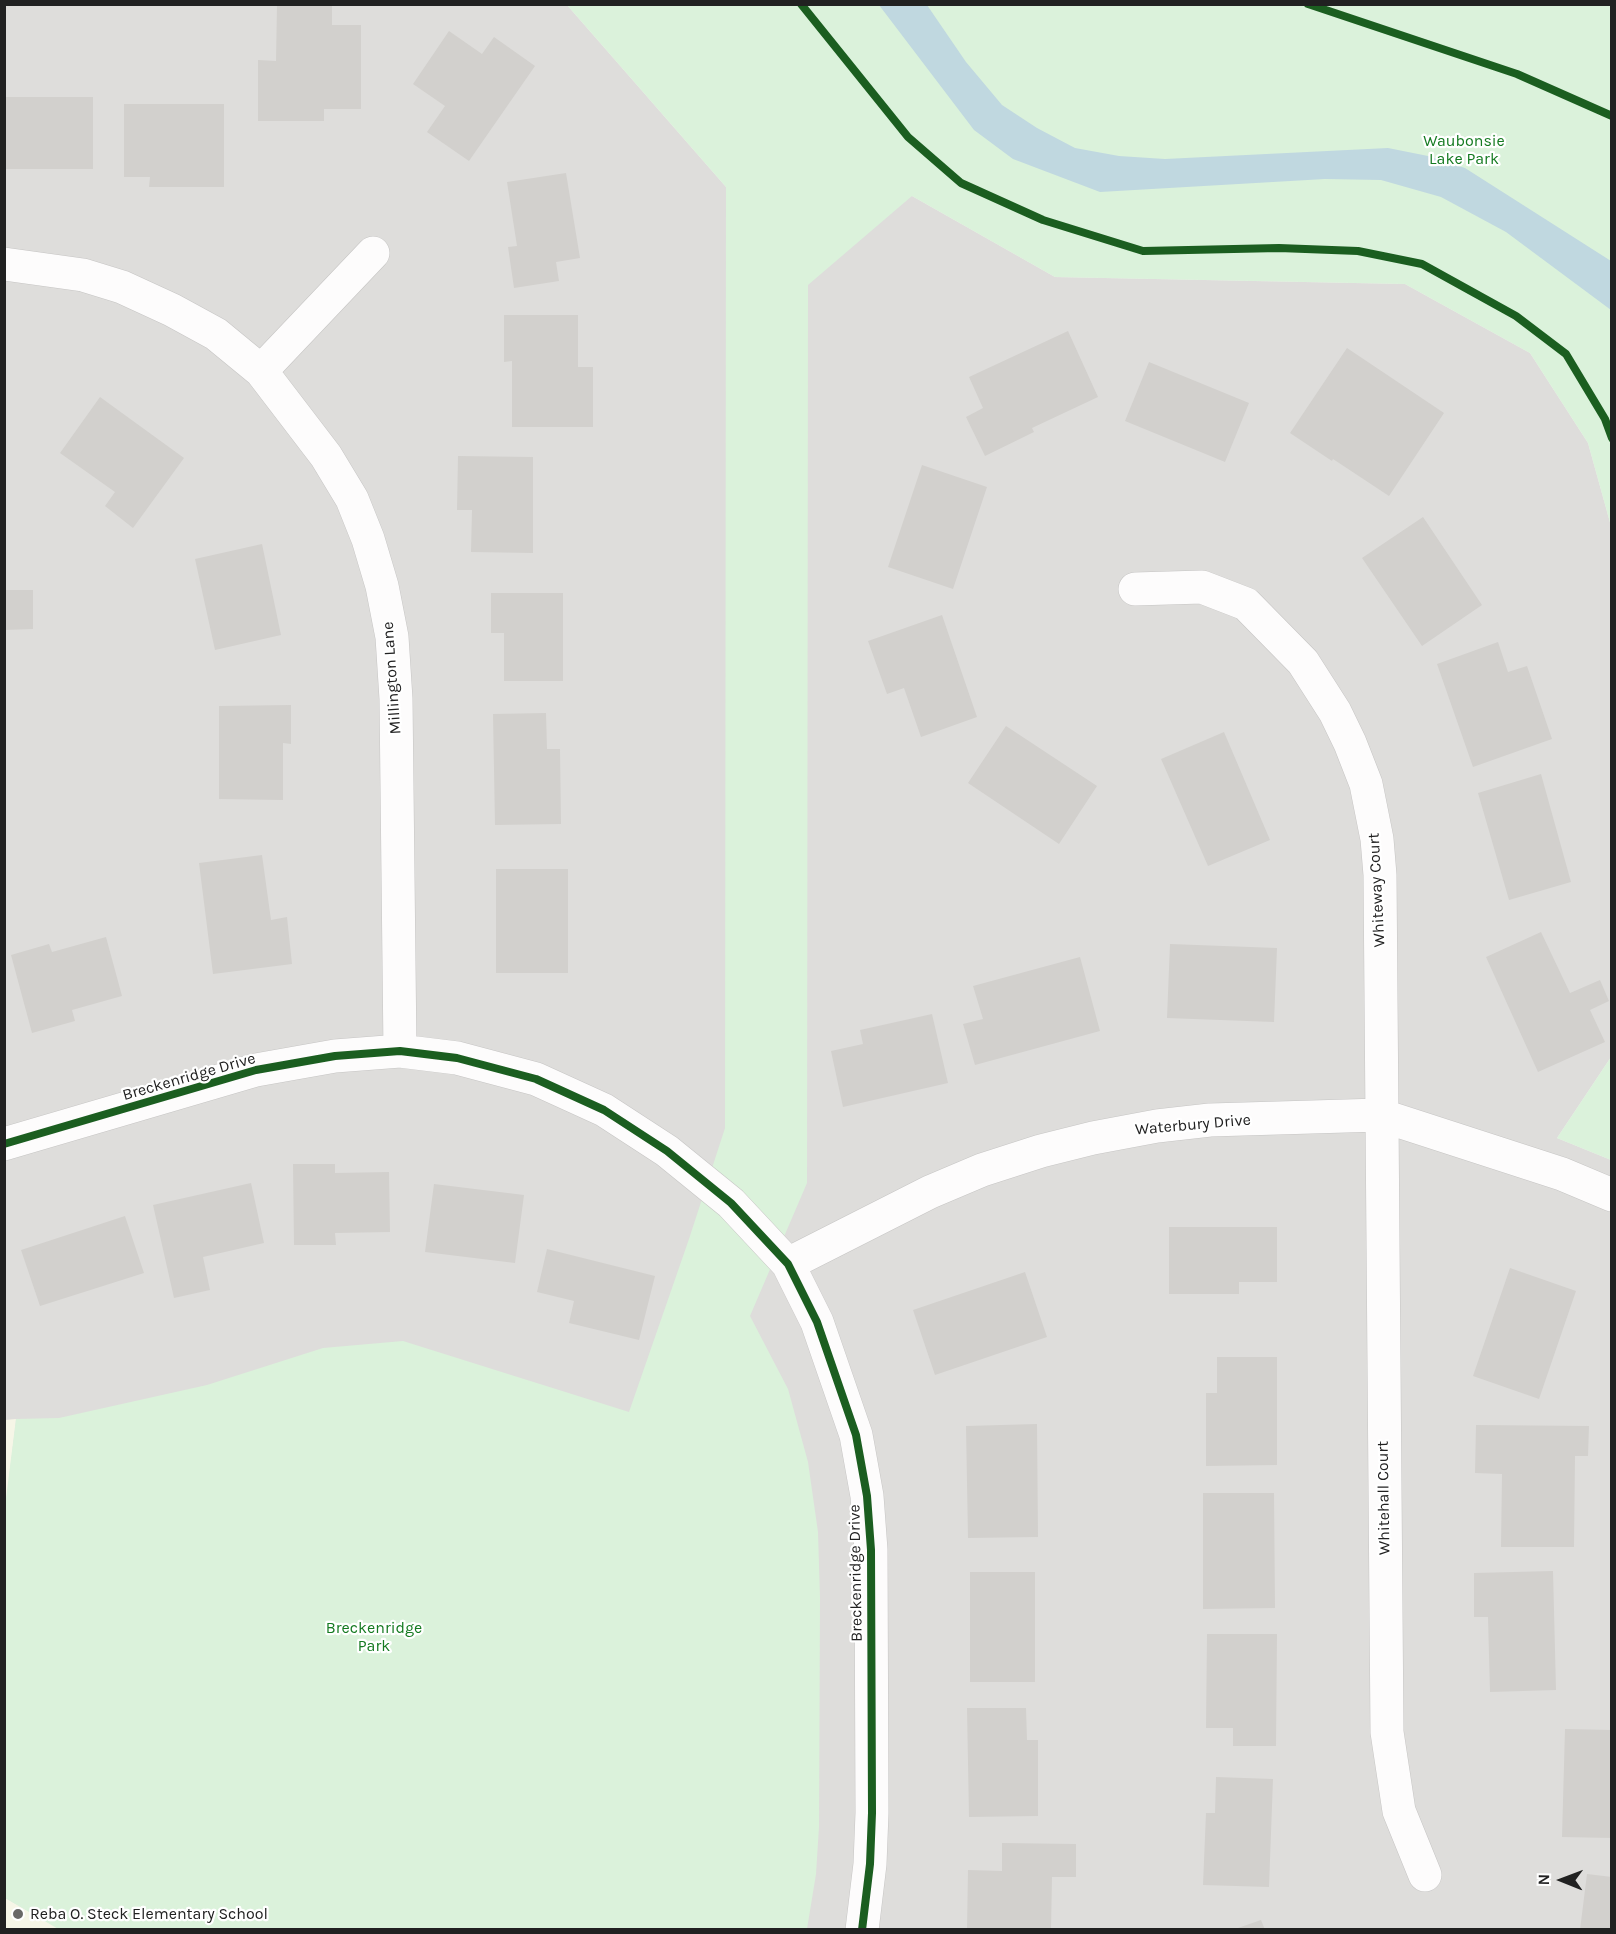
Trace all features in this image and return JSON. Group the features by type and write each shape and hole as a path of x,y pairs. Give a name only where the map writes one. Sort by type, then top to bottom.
{"street":[{"path":"261,371 373,253"},
{"name":"Millington Lane","path":"4,264 83,275 122,286 216,334 261,371 326,456 352,499 368,539 384,596 392,637 396,699 400,1051"},
{"name":"Whiteway Court","path":"1135,589 1202,587 1246,604 1303,662 1335,712 1350,743 1366,784 1378,848 1380,1115"},
{"name":"Breckenridge Drive","path":"4,1144 256,1070 335,1056 400,1051 457,1059 536,1079 604,1110 667,1151 731,1203 788,1264 818,1322 856,1435 867,1496 871,1550 872,1814 870,1864 862,1929"},
{"name":"Waterbury Drive","path":"788,1264 930,1192 982,1170 1041,1151 1093,1138 1210,1120 1380,1115 1562,1174 1611,1195"},
{"name":"Whitehall Court","path":"1380,1115 1387,1731 1399,1811 1425,1875"}],"shaded area":[{"path":"5,5 567,5 726,187 912,196 1055,277 1405,284 1530,353 1588,443 1611,526 1611,1057 1557,1138 1611,1160 1611,1929 60,1930 5,1898 4,1514 16,1420 4,1420"},
{"path":"16,1419 5,1514 5,1420"},
{"name":"Reba O. Steck Elementary School","path":"5,1898 60,1929 5,1929"}],"green space":[{"name":"Breckenridge Park","path":"567,5 1611,5 1611,526 1588,443 1530,353 1405,284 1055,277 912,196 808,285 807,1183 750,1316 788,1389 808,1462 818,1532 819,1827 816,1874 807,1929 60,1930 5,1898 4,1514 16,1419 59,1418 207,1385 323,1348 403,1341 629,1412 725,1128 726,187"},
{"path":"1611,1057 1611,1160 1557,1138"}],"water":[{"path":"879,5 927,5 966,62 1002,105 1037,128 1075,148 1119,156 1165,159 1388,148 1428,156 1465,168 1611,261 1611,310 1506,232 1441,197 1381,180 1325,179 1100,192 1013,159 974,130"}],"building":[{"path":"277,5 332,5 332,25 361,25 361,109 324,109 324,121 258,121 258,60 276,61"},
{"path":"449,31 482,54 494,37 535,66 469,161 427,132 445,106 413,84"},
{"path":"4,97 93,97 93,169 4,169"},
{"path":"124,104 224,104 224,187 149,187 150,177 124,177"},
{"path":"566,173 580,258 556,262 559,281 514,288 508,247 517,246 507,182"},
{"path":"504,315 578,315 578,367 593,367 593,427 512,427 512,361 504,362"},
{"path":"1068,331 1098,397 1032,428 1034,432 985,456 966,417 983,408 969,377"},
{"path":"1347,348 1444,413 1389,496 1290,433"},
{"path":"1149,362 1249,403 1225,462 1125,421"},
{"path":"100,397 184,458 133,528 105,506 115,492 60,453"},
{"path":"458,456 533,457 533,553 471,552 472,510 457,510"},
{"path":"922,465 987,487 953,589 888,567"},
{"path":"1423,517 1482,605 1422,646 1362,558"},
{"path":"262,544 281,635 215,650 195,559"},
{"path":"4,590 33,590 33,629 4,630"},
{"path":"491,593 563,593 563,681 504,681 504,633 491,633"},
{"path":"942,615 977,717 921,737 904,688 887,694 868,641"},
{"path":"1498,642 1508,672 1527,666 1552,739 1473,767 1437,664"},
{"path":"291,705 291,744 283,743 283,800 219,799 219,706"},
{"path":"546,713 547,749 560,749 561,824 495,825 493,714"},
{"path":"1006,726 1097,786 1059,844 968,783"},
{"path":"1224,732 1270,840 1208,866 1161,759"},
{"path":"1541,774 1571,882 1509,900 1478,793"},
{"path":"262,855 271,920 287,917 292,964 213,974 199,863"},
{"path":"496,869 568,869 568,973 496,973"},
{"path":"1541,932 1570,993 1600,980 1609,1001 1590,1010 1605,1042 1538,1072 1486,957"},
{"path":"106,937 122,996 72,1010 75,1021 32,1033 11,955 49,944 52,952"},
{"path":"1170,944 1277,948 1274,1022 1167,1018"},
{"path":"1080,957 1100,1031 975,1065 963,1024 983,1019 973,986"},
{"path":"932,1014 948,1083 843,1107 831,1051 863,1044 860,1030"},
{"path":"293,1164 335,1164 335,1173 389,1172 390,1232 335,1233 336,1245 294,1245"},
{"path":"251,1183 264,1243 203,1257 210,1290 174,1298 153,1205"},
{"path":"434,1184 524,1195 515,1263 425,1252"},
{"path":"125,1216 144,1273 40,1306 21,1250"},
{"path":"1169,1227 1277,1227 1277,1282 1239,1282 1239,1294 1169,1294"},
{"path":"547,1249 655,1276 639,1340 569,1323 574,1301 537,1292"},
{"path":"1510,1268 1576,1291 1539,1399 1473,1376"},
{"path":"1025,1272 1047,1337 935,1375 913,1310"},
{"path":"1217,1357 1277,1357 1277,1465 1206,1466 1206,1393 1217,1393"},
{"path":"1037,1424 1038,1537 968,1538 966,1426"},
{"path":"1476,1425 1589,1426 1588,1456 1575,1456 1574,1547 1501,1547 1502,1474 1475,1473"},
{"path":"1203,1493 1274,1493 1275,1608 1203,1609"},
{"path":"1553,1571 1556,1690 1490,1692 1488,1617 1474,1617 1474,1573"},
{"path":"970,1572 1035,1572 1035,1682 970,1682"},
{"path":"1207,1634 1277,1634 1276,1746 1233,1746 1233,1728 1206,1728"},
{"path":"967,1708 1026,1708 1027,1740 1038,1740 1038,1816 969,1817"},
{"path":"1565,1729 1612,1730 1612,1838 1562,1837"},
{"path":"1216,1777 1273,1779 1269,1887 1203,1885 1206,1813 1215,1813"},
{"path":"1002,1843 1076,1844 1076,1877 1052,1877 1051,1930 967,1930 968,1870 1002,1871"},
{"path":"1587,1874 1612,1877 1612,1930 1580,1930"},
{"path":"1261,1920 1265,1930 1235,1930 1235,1929"}],"cycle path":[{"path":"801,4 908,137 961,183 1043,220 1143,251 1279,248 1358,251 1422,264 1516,316 1566,354 1605,419 1612,438"},
{"path":"1308,4 1517,74 1612,116"},
{"path":"4,1144 256,1070 335,1056 400,1051 457,1058 536,1079 604,1110 667,1151 731,1203 788,1264 817,1322 856,1435 867,1496 871,1550 872,1813 870,1864 862,1930"}],"place":[{"name":"Reba O. Steck Elementary School","path":"18,1914"}],"park label":[{"name":"Waubonsie Lake Park","path":"1464,150"}]}
